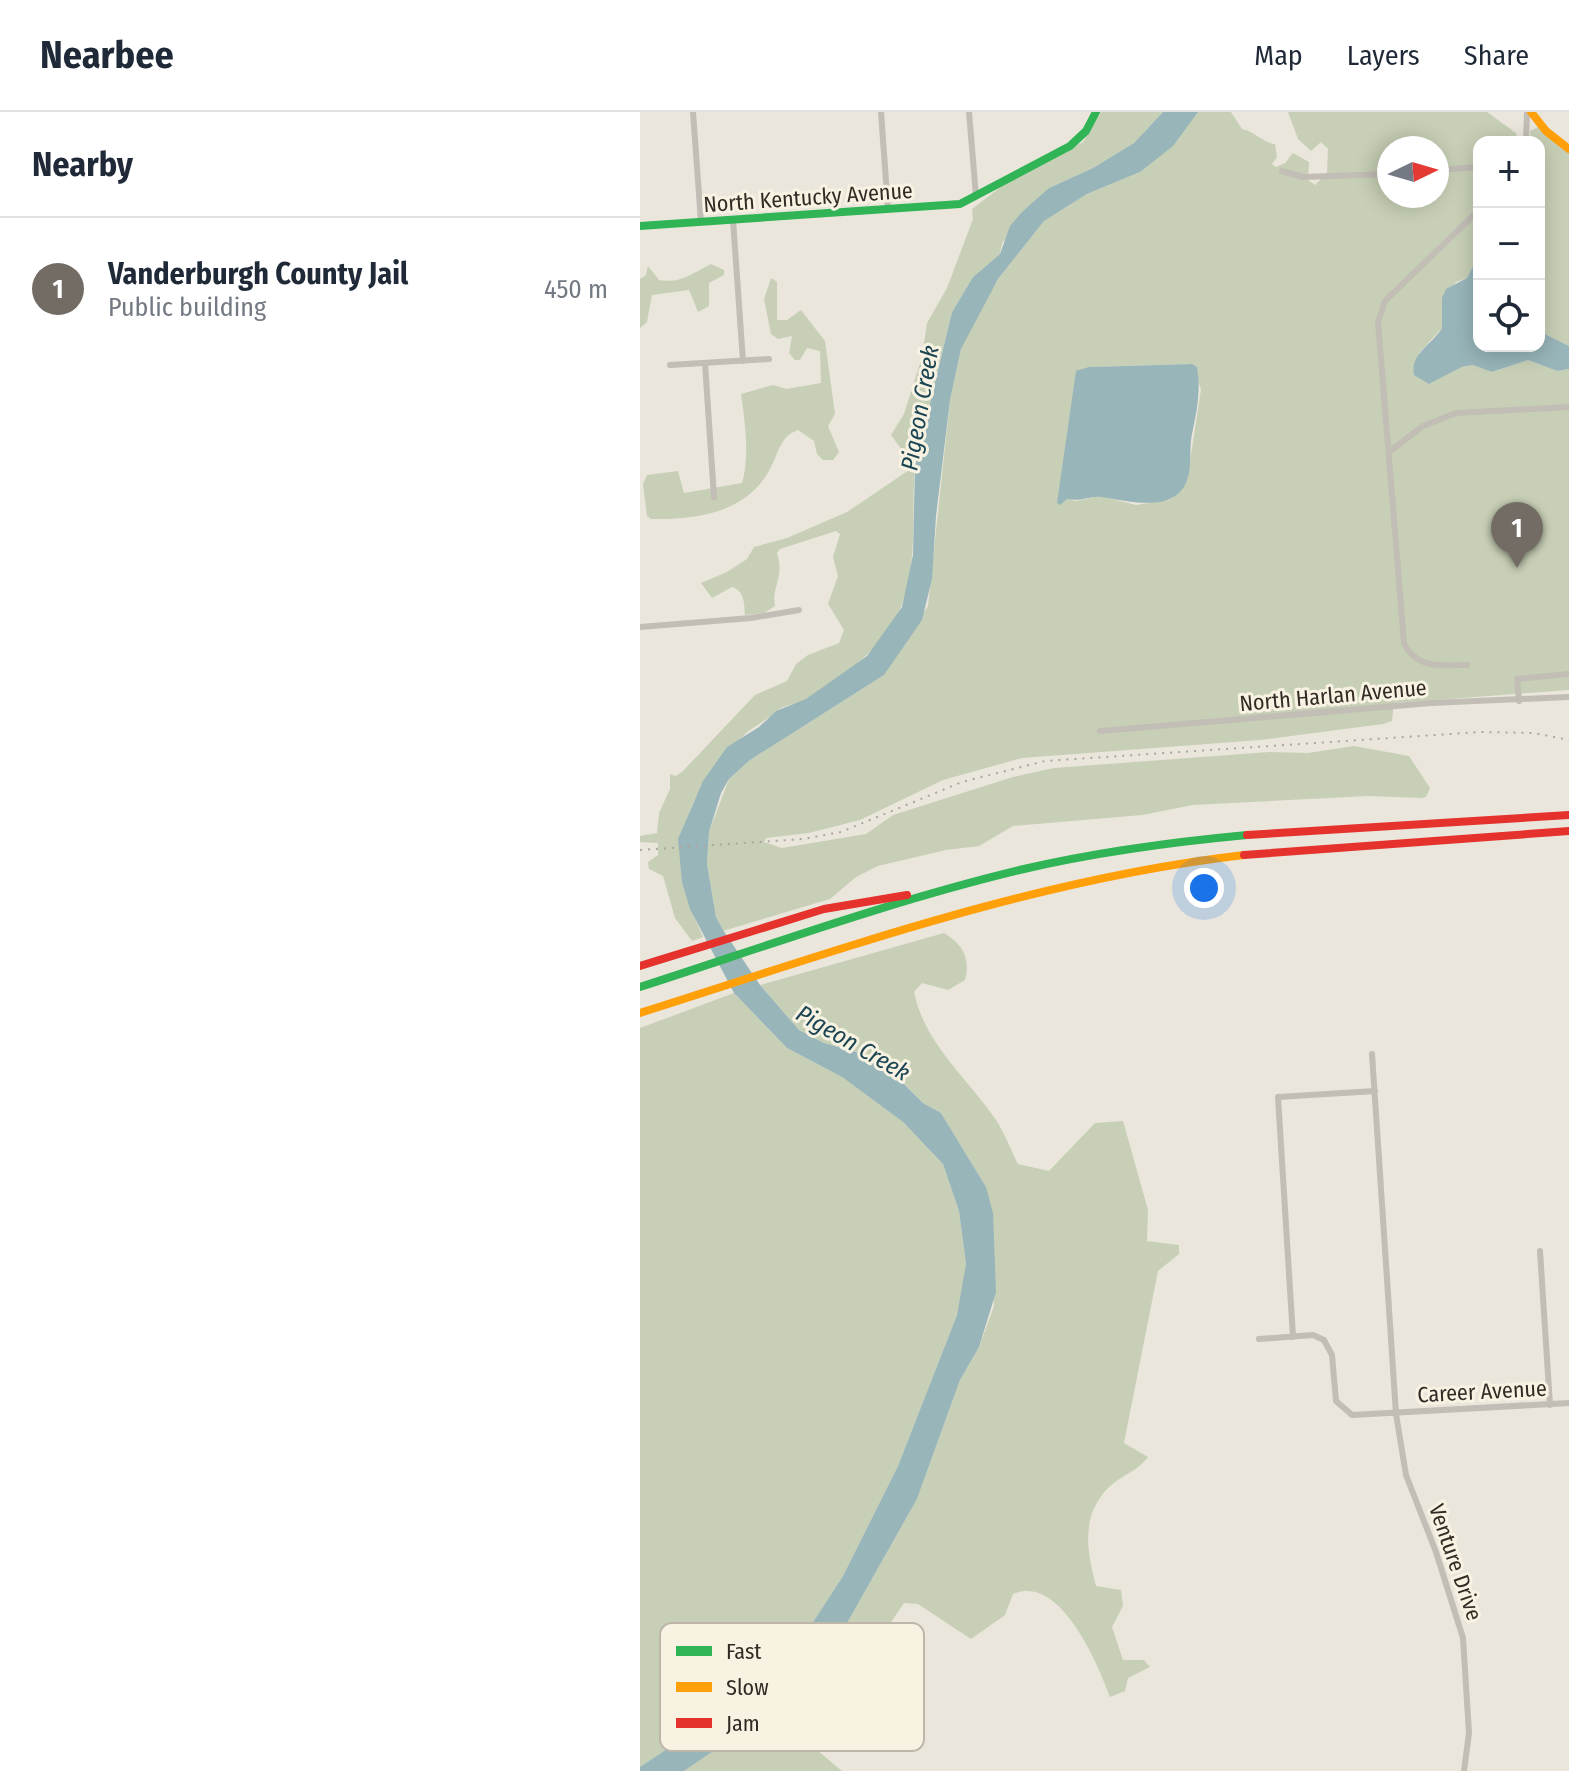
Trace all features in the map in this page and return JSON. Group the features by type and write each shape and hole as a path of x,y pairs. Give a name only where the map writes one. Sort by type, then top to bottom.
{"main road":[{"name":"North Kentucky Avenue","path":"640,226 960,204 1070,146 1086,131 1096,112"},
{"path":"1529,112 1546,131 1569,149"},
{"path":"640,966 824,909 947,888 1085,857 1190,843 1569,815"},
{"path":"640,1013 970,909 1156,868 1266,853 1569,831"},
{"path":"640,987 947,888"}],"street":[{"path":"693,112 701,222"},
{"path":"881,112 888,209"},
{"path":"969,112 976,197"},
{"path":"1527,136 1529,112"},
{"path":"1449,169 1473,167"},
{"path":"1282,171 1303,177 1377,174"},
{"path":"1467,665 1431,666 1410,655 1404,643 1379,313 1385,301 1473,216"},
{"path":"733,220 743,361"},
{"path":"670,365 769,359"},
{"path":"705,363 714,497"},
{"path":"1389,452 1423,426 1456,413 1569,407"},
{"path":"640,627 751,618 799,610"},
{"path":"1519,701 1517,679 1569,674"},
{"name":"North Harlan Avenue","path":"1100,731 1431,703 1569,697"},
{"name":"Venture Drive","path":"1372,1054 1396,1414 1406,1475 1436,1552 1463,1638 1469,1733 1464,1771"},
{"path":"1259,1339 1293,1337 1278,1097 1375,1091"},
{"path":"1540,1251 1550,1405"},
{"name":"Career Avenue","path":"1293,1337 1316,1335 1329,1345 1335,1397 1343,1411 1356,1416 1569,1403"}],"green space":[{"path":"1101,112 1163,112 1134,143 1093,168 1049,188 1002,243 1000,254 973,277 952,312 918,452 902,450 891,435 904,414 922,357 927,323 947,288 973,219 972,209 1006,183 1083,142"},
{"path":"1198,112 1231,112 1242,129 1275,144 1277,157 1272,164 1276,167 1285,163 1293,153 1309,162 1308,180 1315,185 1327,173 1328,149 1321,142 1311,151 1298,139 1288,112 1487,112 1516,133 1516,136 1473,136 1473,266 1467,278 1456,282 1442,299 1442,328 1419,353 1429,384 1462,367 1473,365 1493,372 1528,360 1557,371 1569,369 1569,690 1394,703 1392,721 1383,724 1260,740 1022,758 943,780 860,820 809,833 766,838 764,842 782,848 866,834 893,815 1013,777 1054,768 1269,752 1308,753 1354,746 1409,756 1430,788 1426,797 1421,798 1368,796 1193,805 1142,815 1013,826 979,846 946,850 878,866 856,877 830,899 723,931 716,917 707,864 709,832 729,779 750,760 884,675 928,606 950,400 961,349 998,279 1044,221 1087,194 1140,172","holes":["1191,364 1201,389 1187,481 1171,499 1136,505 1100,496 1076,501 1067,499 1089,367"]},
{"path":"1538,127 1569,152 1569,346 1545,334 1545,136 1530,136 1530,131"},
{"path":"711,264 724,270 724,275 709,283 709,306 698,312 689,290 652,295 647,322 640,328 640,279 646,275 648,266 659,280 667,281 686,277"},
{"path":"771,278 777,282 777,320 787,320 801,310 825,341 835,414 828,426 839,452 833,460 823,460 817,454 814,441 798,430 783,441 770,469 748,496 719,511 685,518 651,519 647,516 643,484 647,475 678,471 684,493 742,483 746,450 741,394 773,385 786,389 821,383 820,351 807,348 800,360 795,360 789,353 792,336 778,339 771,334 764,299"},
{"path":"915,466 910,572 899,612 888,631 871,651 839,678 805,700 780,709 746,733 721,760 692,806 684,829 684,879 703,937 692,941 675,918 663,876 649,869 648,862 658,855 658,843 640,842 640,836 657,833 659,813 670,789 670,774 676,776 682,772 755,695 787,681 796,664 808,655 839,643 844,630 828,604 838,576 833,557 840,534 836,531 780,549 777,553 780,569 775,606 764,613 745,615 743,598 736,589 732,587 712,598 701,583 747,559 754,547 787,538 847,512"},
{"path":"944,933 964,952 967,965 965,980 948,990 922,983 914,992 919,1011 948,1060 996,1120 1018,1164 1049,1171 1095,1123 1123,1121 1148,1210 1147,1241 1179,1245 1179,1254 1158,1271 1124,1443 1148,1457 1109,1487 1100,1498 1093,1510 1088,1534 1096,1586 1121,1590 1123,1606 1112,1627 1123,1660 1144,1660 1150,1667 1128,1678 1125,1691 1110,1697 1096,1663 1074,1625 1046,1597 1030,1591 1013,1594 1005,1615 971,1639 918,1604 904,1603 891,1623 847,1623 917,1499 960,1380 979,1347 994,1306 986,1187 941,1113 923,1103 889,1068 863,1054 824,1043 799,1030 760,985"},
{"path":"734,993 787,1048 842,1077 903,1122 943,1164 959,1211 966,1264 957,1315 898,1466 843,1576 812,1623 660,1623 660,1751 664,1751 640,1767 640,1028"},
{"path":"713,1751 818,1751 842,1771 684,1771"}],"water":[{"path":"1163,112 1198,112 1173,146 1140,172 1087,194 1044,221 998,279 961,349 950,400 932,579 922,620 884,675 750,760 729,779 721,793 709,832 707,864 716,917 760,985 799,1030 824,1043 863,1054 889,1069 923,1103 941,1113 986,1187 993,1213 996,1292 979,1347 960,1380 917,1499 847,1623 812,1623 843,1576 898,1466 957,1315 966,1264 959,1211 943,1164 903,1122 842,1077 787,1048 734,993 690,909 682,882 678,839 703,781 727,747 759,727 776,711 806,699 867,656 902,607 913,555 915,466 952,312 973,277 1000,254 1010,226 1049,188 1093,168 1134,143"},
{"path":"1473,266 1473,352 1545,352 1545,334 1569,346 1569,369 1557,371 1528,360 1492,372 1473,365 1462,367 1429,384 1414,375 1418,355 1442,328 1442,298 1446,289 1467,278"},
{"path":"1192,364 1197,367 1198,376 1197,409 1189,472 1182,489 1174,497 1151,503 1098,497 1067,499 1060,505 1057,503 1076,371 1089,367"},
{"path":"664,1751 713,1751 684,1771 640,1771 640,1767"}],"railway":[{"path":"640,850 803,839 841,832 962,782 1045,761 1480,732 1534,733 1569,740"}],"traffic: fast":[{"path":"640,226 960,204 1070,146 1086,131 1096,112"},
{"path":"640,987 975,881 1135,848 1247,835"}],"traffic: slow":[{"path":"1531,112 1546,131 1569,149"},
{"path":"640,1013 939,919 1014,899 1166,866 1244,855"}],"traffic: jam":[{"path":"1247,835 1569,815"},
{"path":"1244,855 1569,831"},
{"path":"640,966 824,909 907,895"}],"place":[{"name":"Vanderburgh County Jail","path":"1517,568"}],"water label":[{"name":"Pigeon Creek","path":"920,408"},
{"name":"Pigeon Creek","path":"853,1043"}]}
